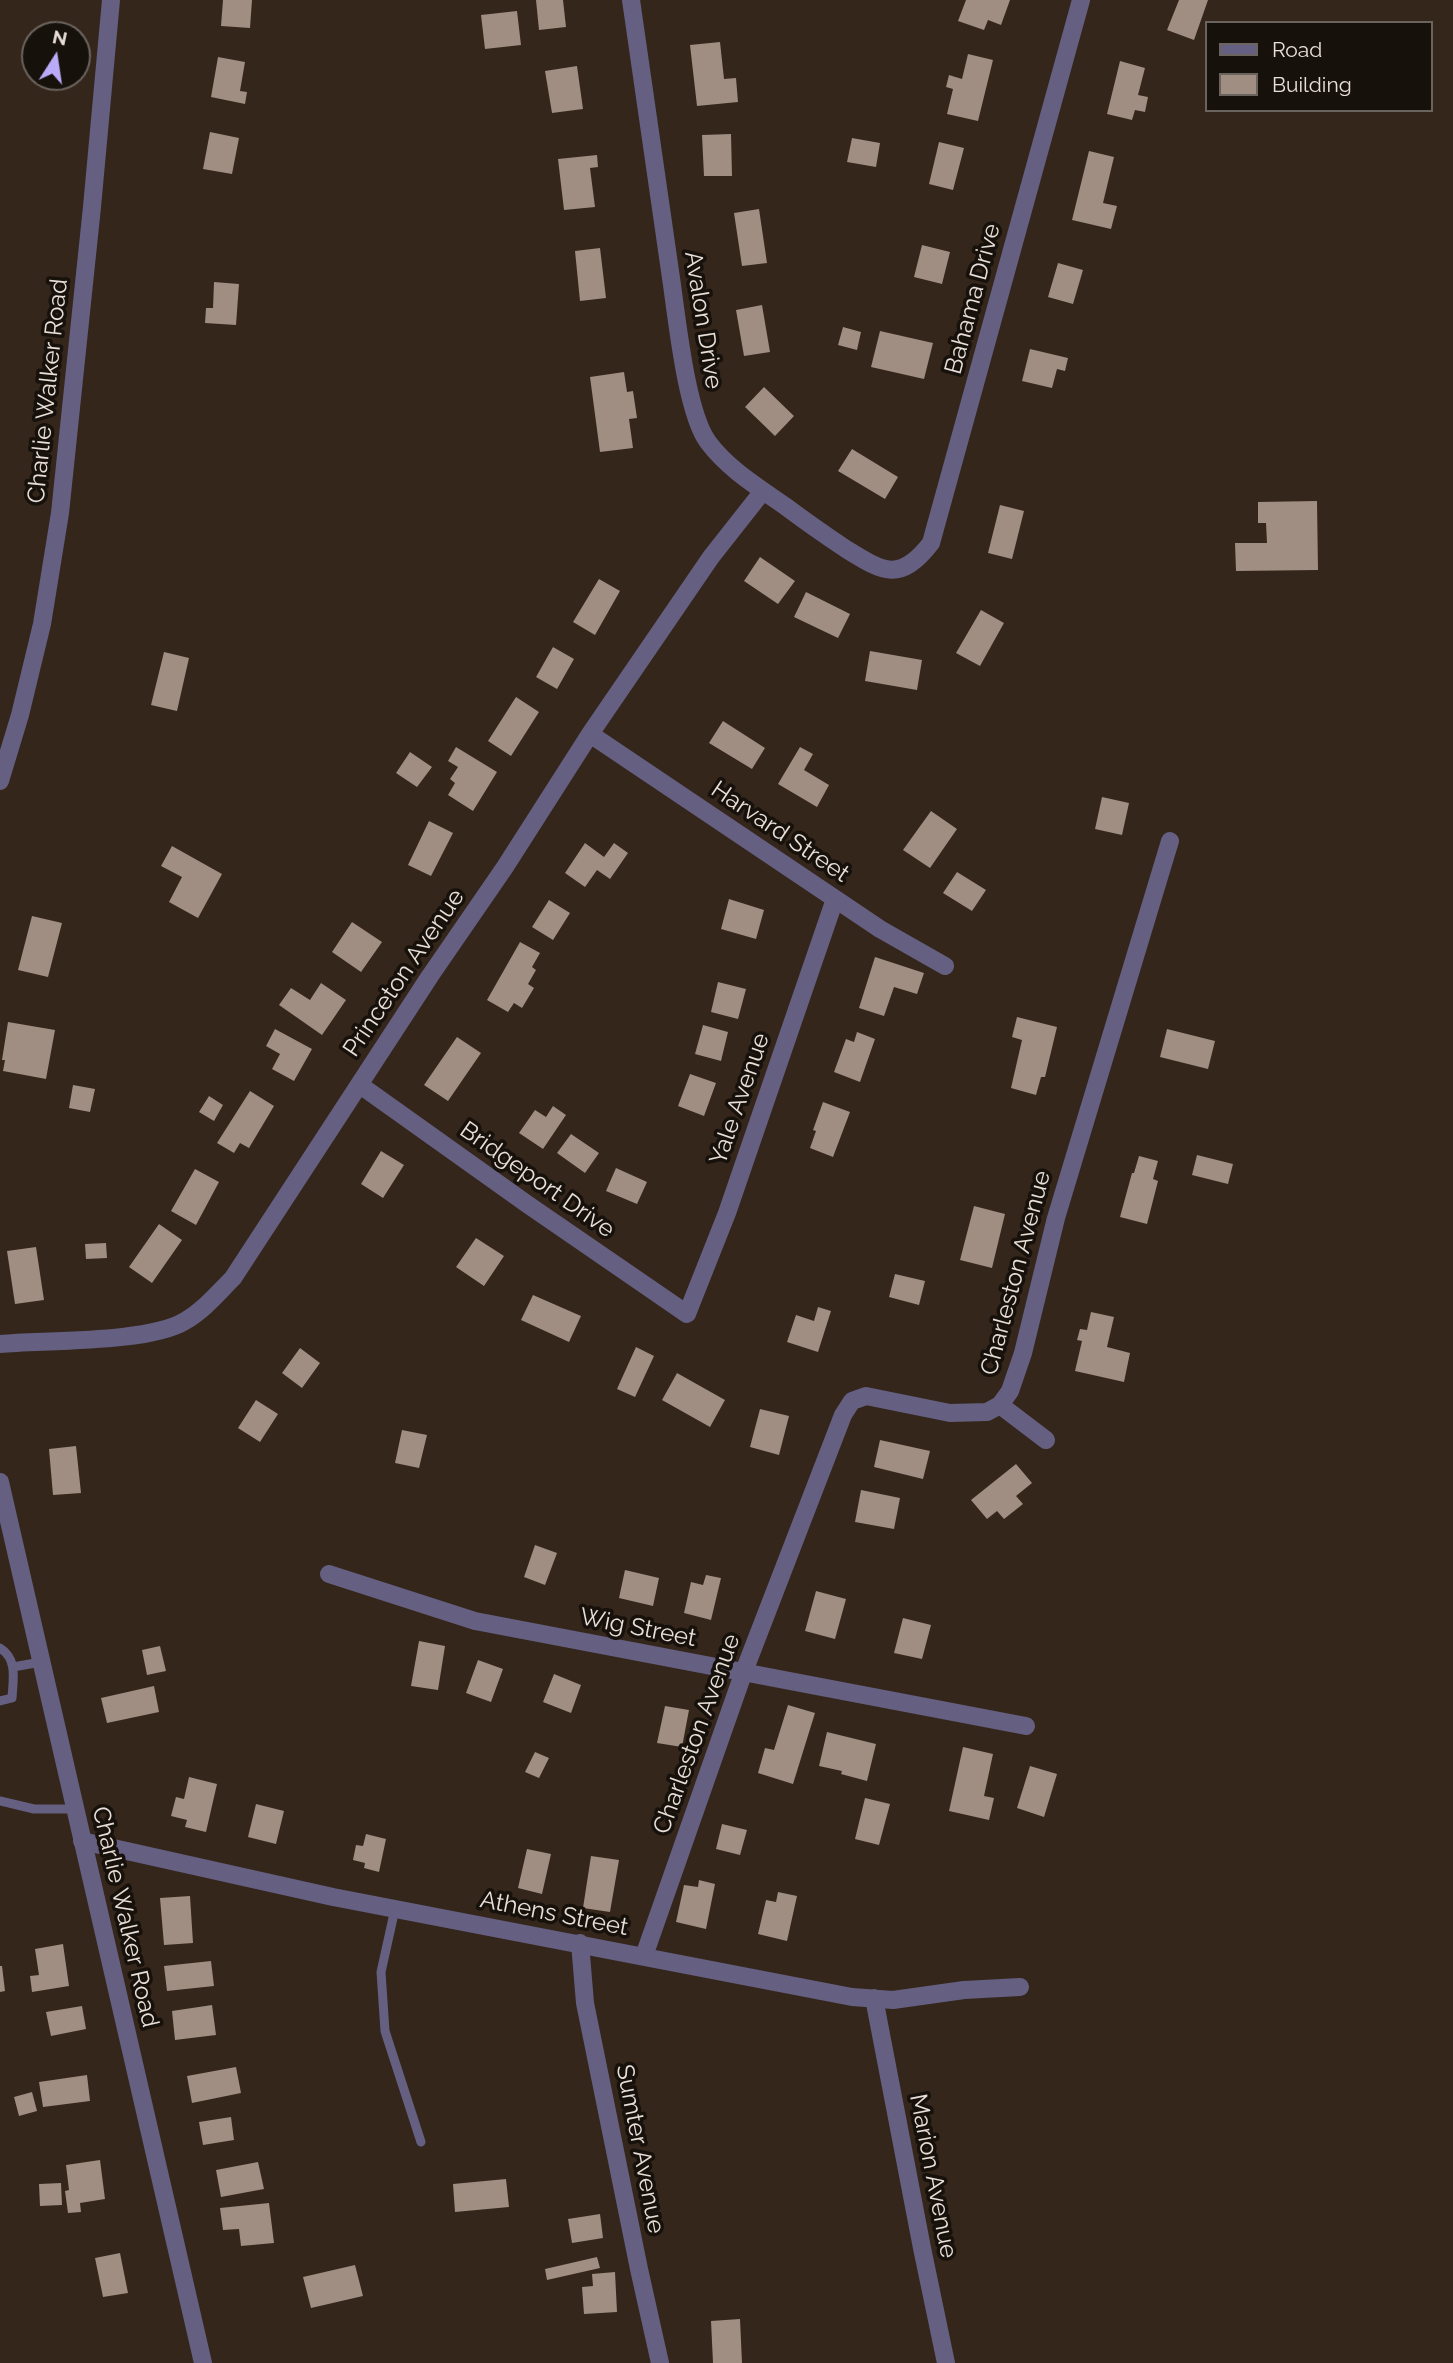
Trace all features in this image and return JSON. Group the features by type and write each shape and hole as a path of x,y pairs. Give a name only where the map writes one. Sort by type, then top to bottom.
{"street":[{"name":"Charlie Walker Road","path":"0,781 20,715 42,624 60,513 111,0"},
{"name":"Avalon Drive","path":"631,0 691,403 707,440 732,468 872,565"},
{"name":"Bahama Drive","path":"872,565 888,571 906,568 919,558 931,543 1081,0"},
{"name":"Princeton Avenue","path":"0,1345 133,1335 169,1329 201,1310 233,1278 590,734 711,557 763,491"},
{"name":"Harvard Street","path":"590,734 880,929 945,966"},
{"name":"Charleston Avenue","path":"645,1956 743,1674 843,1415 852,1402 866,1396 950,1413 987,1412 1000,1405 1010,1391 1023,1353 1056,1218 1170,841"},
{"name":"Yale Avenue","path":"687,1314 727,1213 835,899"},
{"name":"Bridgeport Drive","path":"360,1085 687,1314"},
{"path":"1000,1405 1046,1440"},
{"name":"Charlie Walker Road","path":"0,1482 203,2363"},
{"name":"Wig Street","path":"329,1574 475,1621 1026,1726"},
{"name":"Athens Street","path":"82,1841 395,1909 852,1997 893,2000 964,1990 1020,1987"},
{"name":"Sumter Avenue","path":"580,1944 586,2003 660,2363"},
{"name":"Marion Avenue","path":"874,1998 946,2363"}],"lane":[{"path":"0,1648 8,1653 13,1667 12,1698 0,1701"},
{"path":"13,1667 41,1662"},
{"path":"0,1801 34,1810 75,1809"},
{"path":"395,1909 381,1972 385,2031 421,2141"}],"building":[{"path":"223,0 252,0 250,28 221,26"},
{"path":"536,0 563,0 566,27 539,30"},
{"path":"966,0 1010,0 1001,25 988,20 984,30 958,21"},
{"path":"1179,0 1208,0 1194,40 1167,30"},
{"path":"517,11 521,45 485,49 481,15"},
{"path":"720,42 724,79 736,78 738,102 697,106 690,45"},
{"path":"968,54 993,60 978,121 947,114 953,89 946,87 949,75 962,79"},
{"path":"218,57 245,62 240,91 247,92 245,104 211,97"},
{"path":"1120,61 1145,68 1138,95 1148,97 1145,112 1135,110 1132,120 1107,114"},
{"path":"577,66 583,109 552,113 545,71"},
{"path":"210,132 239,138 232,174 203,169"},
{"path":"731,134 732,176 704,176 702,135"},
{"path":"852,138 880,143 876,167 847,162"},
{"path":"939,142 964,148 953,190 929,184"},
{"path":"1089,151 1114,157 1103,203 1117,206 1111,229 1072,220"},
{"path":"597,155 598,167 590,168 595,207 564,210 558,159"},
{"path":"759,209 767,263 742,266 734,213"},
{"path":"922,245 950,252 942,284 914,277"},
{"path":"600,248 606,298 580,301 575,251"},
{"path":"1058,263 1083,270 1073,304 1048,297"},
{"path":"214,282 239,284 236,325 205,323 206,308 213,308"},
{"path":"762,305 770,352 744,356 736,310"},
{"path":"843,327 861,332 857,350 838,345"},
{"path":"880,331 933,343 924,379 871,367"},
{"path":"1030,349 1068,358 1065,371 1057,369 1052,388 1022,381"},
{"path":"624,372 627,392 633,391 637,418 629,419 633,448 600,452 590,377"},
{"path":"764,387 794,416 775,436 745,407"},
{"path":"852,449 898,477 885,499 838,471"},
{"path":"1317,501 1318,570 1236,571 1235,543 1267,543 1266,523 1258,523 1258,502"},
{"path":"1000,505 1024,511 1012,559 988,553"},
{"path":"760,557 795,581 778,604 744,581"},
{"path":"599,579 620,591 595,635 573,622"},
{"path":"806,592 850,614 838,638 794,617"},
{"path":"981,610 1004,623 980,666 956,653"},
{"path":"553,647 574,659 557,689 536,677"},
{"path":"870,651 922,660 917,690 865,681"},
{"path":"164,652 189,658 177,711 151,705"},
{"path":"516,697 539,712 511,756 488,741"},
{"path":"723,721 765,748 752,769 709,743"},
{"path":"456,747 497,772 473,811 448,795 455,783 450,779 458,767 448,761"},
{"path":"800,747 813,754 804,770 829,785 817,807 778,784"},
{"path":"410,752 432,767 417,787 396,773"},
{"path":"1102,797 1129,803 1122,835 1095,829"},
{"path":"931,811 957,829 930,868 903,850"},
{"path":"429,821 453,833 431,876 408,865"},
{"path":"585,843 604,857 614,843 628,853 610,879 597,870 585,887 565,873"},
{"path":"172,846 222,874 198,918 169,902 182,877 161,866"},
{"path":"957,872 986,890 972,911 943,893"},
{"path":"729,899 764,910 756,939 721,929"},
{"path":"549,900 570,913 553,940 532,927"},
{"path":"32,916 62,923 48,977 18,970"},
{"path":"352,922 382,942 361,972 332,952"},
{"path":"520,942 540,953 532,967 536,970 528,984 534,988 522,1008 514,1003 508,1012 487,1000"},
{"path":"875,957 924,973 917,994 894,987 884,1016 859,1008"},
{"path":"718,982 746,989 738,1019 711,1012"},
{"path":"321,983 346,1000 322,1035 279,1005 291,988 310,1000"},
{"path":"1017,1017 1057,1027 1045,1077 1041,1077 1036,1095 1011,1088 1022,1040 1012,1037"},
{"path":"8,1022 55,1030 46,1079 3,1071 5,1060 2,1060"},
{"path":"703,1025 728,1032 721,1061 695,1054"},
{"path":"275,1029 312,1049 294,1081 272,1069 280,1054 266,1046"},
{"path":"1167,1029 1215,1041 1208,1069 1160,1057"},
{"path":"857,1032 875,1039 860,1082 834,1072 846,1039 854,1042"},
{"path":"457,1037 481,1053 448,1101 424,1085"},
{"path":"690,1074 716,1083 704,1116 678,1106"},
{"path":"73,1085 95,1089 90,1112 69,1108"},
{"path":"250,1091 274,1106 249,1148 240,1143 234,1153 217,1143"},
{"path":"209,1096 223,1105 214,1121 199,1112"},
{"path":"823,1102 850,1112 833,1157 810,1148"},
{"path":"553,1106 566,1115 543,1149 519,1133 535,1110 546,1117"},
{"path":"571,1134 599,1153 585,1173 557,1153"},
{"path":"381,1151 404,1165 383,1198 361,1184"},
{"path":"1197,1155 1233,1164 1228,1184 1192,1175"},
{"path":"1139,1156 1158,1161 1153,1179 1158,1181 1147,1224 1120,1217"},
{"path":"616,1168 647,1182 637,1204 606,1191"},
{"path":"195,1169 219,1182 196,1225 171,1211"},
{"path":"974,1206 1005,1214 992,1268 960,1260"},
{"path":"159,1224 182,1240 152,1283 129,1267"},
{"path":"476,1238 504,1256 484,1286 456,1267"},
{"path":"106,1243 107,1258 86,1259 85,1244"},
{"path":"36,1247 44,1300 15,1304 7,1251"},
{"path":"895,1274 925,1281 919,1305 889,1297"},
{"path":"533,1295 581,1316 569,1342 521,1320"},
{"path":"818,1307 831,1311 818,1352 787,1342 796,1315 814,1321"},
{"path":"1091,1312 1114,1317 1107,1347 1130,1353 1124,1382 1075,1371 1082,1341 1077,1340 1080,1329 1087,1330"},
{"path":"636,1347 654,1356 635,1397 617,1389"},
{"path":"300,1348 320,1363 302,1388 282,1373"},
{"path":"677,1373 725,1400 710,1427 662,1400"},
{"path":"256,1400 278,1414 260,1442 238,1428"},
{"path":"760,1409 789,1416 779,1455 750,1447"},
{"path":"402,1430 427,1435 419,1468 395,1463"},
{"path":"880,1440 930,1451 923,1479 874,1467"},
{"path":"76,1446 81,1493 53,1495 49,1449"},
{"path":"1016,1464 1032,1483 1016,1496 1023,1504 1004,1519 997,1511 987,1519 971,1500"},
{"path":"861,1490 900,1498 894,1529 855,1522"},
{"path":"535,1545 557,1553 545,1585 524,1577"},
{"path":"625,1570 659,1578 653,1606 619,1598"},
{"path":"706,1575 721,1578 711,1620 684,1613 691,1582 703,1585"},
{"path":"816,1591 846,1599 835,1639 805,1631"},
{"path":"903,1618 931,1625 922,1659 894,1653"},
{"path":"419,1641 445,1646 438,1690 411,1686"},
{"path":"160,1646 166,1671 147,1675 142,1650"},
{"path":"478,1660 503,1669 491,1702 466,1693"},
{"path":"554,1674 581,1685 571,1713 543,1702"},
{"path":"154,1686 159,1712 107,1723 101,1698"},
{"path":"788,1705 815,1713 793,1784 758,1773 765,1748 774,1750"},
{"path":"665,1706 689,1710 682,1747 657,1743"},
{"path":"827,1732 876,1744 867,1781 819,1766"},
{"path":"963,1747 993,1754 984,1796 994,1798 989,1820 949,1811"},
{"path":"535,1752 549,1758 539,1778 525,1772"},
{"path":"1030,1766 1057,1774 1044,1817 1017,1808"},
{"path":"189,1777 217,1784 206,1832 185,1827 187,1820 171,1816 176,1797 184,1799"},
{"path":"865,1798 890,1804 879,1845 855,1839"},
{"path":"256,1804 284,1811 276,1844 248,1837"},
{"path":"722,1824 747,1830 740,1855 716,1849"},
{"path":"366,1834 386,1839 379,1872 364,1868 365,1863 353,1860 356,1845 363,1846"},
{"path":"527,1849 551,1854 542,1894 518,1888"},
{"path":"591,1856 619,1860 610,1912 583,1908"},
{"path":"699,1880 715,1884 706,1929 676,1922 684,1885 698,1887"},
{"path":"778,1892 797,1896 787,1941 758,1934 766,1900 776,1902"},
{"path":"190,1896 193,1943 164,1945 160,1898"},
{"path":"63,1944 69,1986 32,1992 30,1976 39,1975 35,1949"},
{"path":"211,1961 214,1986 167,1991 164,1966"},
{"path":"0,1966 5,1991 0,1992"},
{"path":"212,2005 216,2035 175,2040 172,2011"},
{"path":"82,2006 86,2029 51,2036 46,2012"},
{"path":"236,2067 241,2093 192,2103 187,2076"},
{"path":"87,2075 90,2101 43,2107 39,2082"},
{"path":"32,2092 37,2111 19,2116 14,2097"},
{"path":"231,2117 234,2140 203,2145 199,2122"},
{"path":"100,2160 105,2199 80,2203 81,2212 68,2213 66,2165"},
{"path":"258,2162 264,2189 221,2197 216,2170"},
{"path":"506,2179 509,2207 455,2212 453,2184"},
{"path":"61,2183 62,2205 40,2206 39,2184"},
{"path":"269,2203 274,2243 241,2246 239,2229 223,2230 220,2208"},
{"path":"600,2214 603,2238 572,2243 568,2219"},
{"path":"120,2253 128,2293 103,2297 95,2258"},
{"path":"597,2257 600,2268 547,2280 545,2269"},
{"path":"355,2265 363,2296 311,2308 303,2277"},
{"path":"615,2272 617,2312 584,2314 582,2287 593,2286 592,2274"},
{"path":"740,2319 742,2363 713,2363 711,2321"}]}
